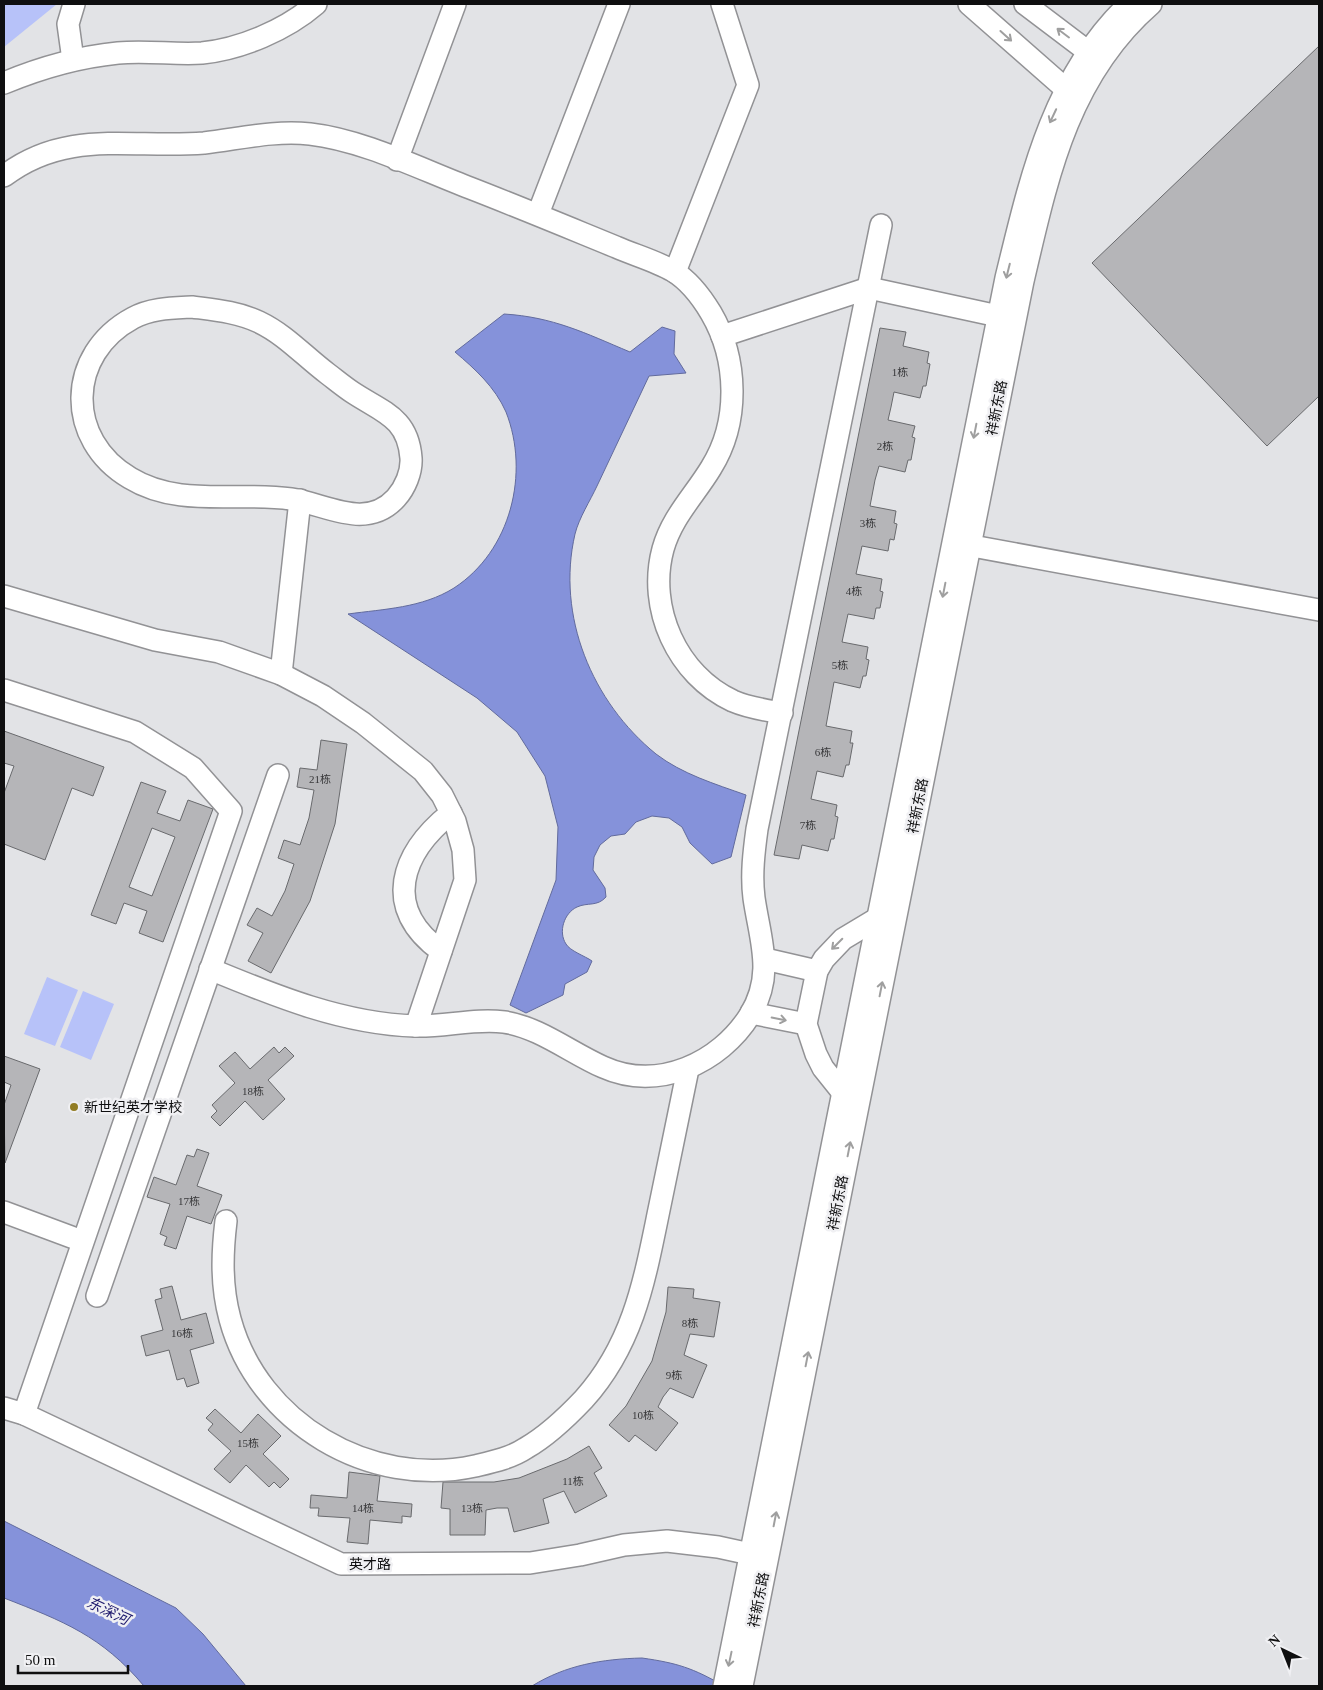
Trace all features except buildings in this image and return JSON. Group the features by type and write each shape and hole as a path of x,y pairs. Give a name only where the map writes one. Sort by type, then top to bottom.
{"street":[{"path":"73,60 68,24 74,4"},
{"path":"4,83 29,72 73,60 118,53 201,53 230,47 260,37 287,24 316,4"},
{"path":"396,160 455,4"},
{"path":"538,214 619,4"},
{"path":"675,272 748,85 722,4"},
{"path":"969,4 1072,95"},
{"path":"1025,4 1095,57"},
{"name":"祥新东路","path":"744,1633 1007,318 1032,173 1047,129 1072,95 1117,15 1129,4"},
{"name":"祥新东路","path":"1095,57 1113,44 1151,4"},
{"path":"4,176 34,158 59,149 85,144 111,142 181,144 280,133 308,134 337,139 396,160 538,214 675,272 695,290 711,312 722,336 730,362 732,389 730,416 724,442 712,466 682,507 671,528 663,550 659,574 659,599 665,625 676,648 691,669 703,681 732,700 756,709 782,713"},
{"path":"210,969 264,991 318,1009 374,1022 416,1026 483,1021 505,1022 527,1028 604,1068 632,1075 660,1075 688,1069 713,1056 735,1037 751,1013 761,987 765,959 763,939 754,897 754,851 881,225"},
{"path":"722,336 869,288 1007,318"},
{"path":"192,307 226,311 258,322 288,338 319,367 352,392 388,413 402,427 410,444 412,464 407,482 396,498 380,510 362,515 342,514 300,500 272,496 215,498 173,493 132,480 115,468 100,452 89,434 83,413 82,392 86,371 97,349 114,331 134,317 158,309 192,307"},
{"path":"281,674 300,500"},
{"path":"962,544 1319,610"},
{"name":"祥新东路","path":"759,1556 843,1093 878,918 962,544"},
{"path":"4,596 155,640 220,652 281,674 323,696 363,722 423,772 442,795 451,813 463,850 465,880 416,1026"},
{"path":"4,690 135,732 193,768 231,811 82,1241 14,1411"},
{"path":"97,1296 278,775"},
{"path":"441,951 424,939 412,923 404,904 403,884 410,862 420,843 434,827 451,813"},
{"path":"843,1093 828,1074 816,1054 806,1024 817,971 824,960 843,939 878,918"},
{"path":"765,959 817,971"},
{"path":"751,1013 806,1024"},
{"path":"226,1221 222,1254 224,1288 230,1320 242,1351 258,1380 280,1406 298,1422 332,1446 363,1459 395,1468 428,1471 461,1469 494,1462 525,1449 556,1425 584,1398 627,1332 641,1295 688,1069"},
{"path":"4,1212 82,1241"},
{"name":"英才路","path":"14,1411 341,1564 530,1563 580,1555 624,1545 667,1541 718,1547 759,1556"},
{"path":"724,1686 744,1633"},
{"path":"742,1686 744,1633"}],"shaded area":[{"path":"4,4 57,4 4,47"},
{"path":"47,977 78,990 55,1046 24,1034"},
{"path":"83,991 114,1004 91,1060 60,1047"}],"water":[{"path":"504,314 554,322 630,352 662,327 675,331 674,354 686,373 649,376 577,528 570,565 571,596 575,626 584,655 597,683 633,733 666,761 699,778 746,795 731,857 712,864 690,843 682,827 669,818 652,816 636,822 625,834 611,836 600,845 594,857 593,870 605,888 606,897 599,902 572,910 566,918 563,929 564,939 568,947 592,961 587,972 565,984 563,995 526,1013 510,1005 556,880 558,827 545,776 517,732 477,698 348,614 402,607 442,595 474,572 490,553 502,532 510,509 515,485 516,460 513,436 506,412 496,394 477,372 455,352"},
{"name":"东深河","path":"4,1521 176,1608 203,1634 246,1686 144,1686 113,1654 97,1642 45,1614 4,1598"},
{"path":"642,1658 684,1667 724,1686 532,1686 571,1668 613,1660"}],"place":[{"name":"新世纪英才学校","path":"74,1107"}]}
